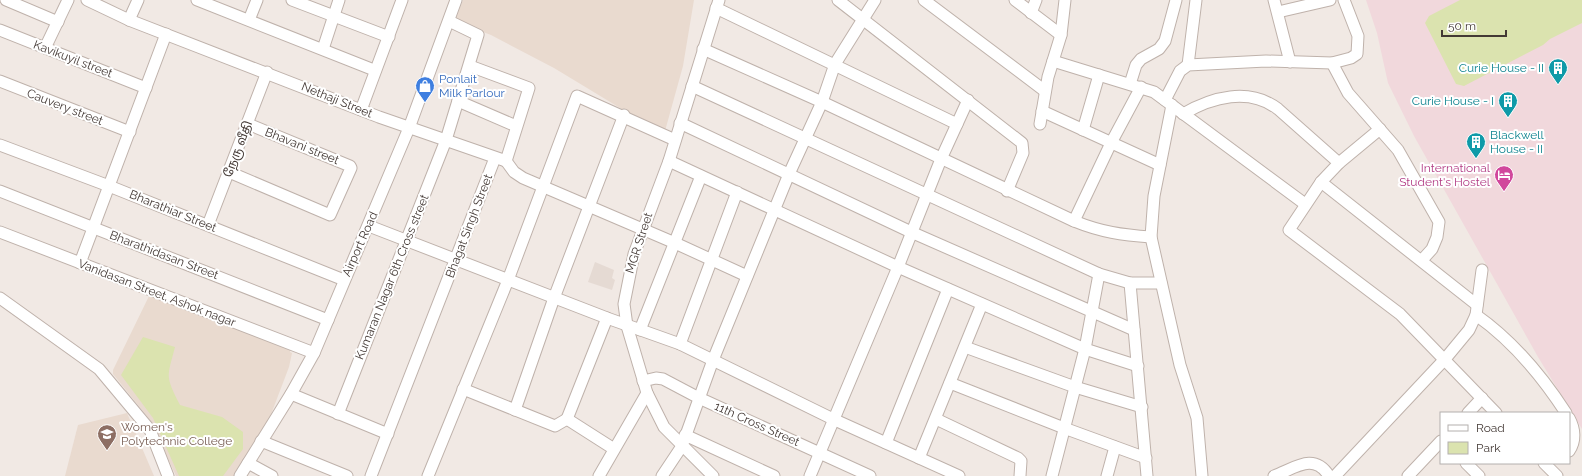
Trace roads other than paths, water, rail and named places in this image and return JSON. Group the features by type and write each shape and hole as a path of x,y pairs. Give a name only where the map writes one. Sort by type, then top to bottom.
{"street":[{"path":"6,0 58,22"},
{"path":"45,48 68,0"},
{"name":"Nethaji Street","path":"87,0 129,20 361,110 446,140"},
{"path":"129,20 138,0"},
{"path":"197,0 374,70"},
{"path":"249,20 257,0"},
{"path":"292,0 389,37"},
{"path":"323,49 339,0"},
{"path":"361,110 374,70 389,37 402,0"},
{"path":"838,0 1022,142 1023,153 1008,191"},
{"path":"662,476 682,446 713,360 774,209 822,102 835,64 876,0"},
{"path":"924,0 1045,91"},
{"path":"1015,0 1060,35"},
{"path":"1032,13 1036,0"},
{"path":"1040,124 1045,91 1060,35 1065,0"},
{"path":"1130,84 1136,65 1141,59 1159,49 1165,41 1176,0"},
{"path":"1188,65 1196,0"},
{"path":"1274,0 1290,62"},
{"path":"1278,12 1330,0"},
{"path":"1202,476 1197,418 1180,365 1151,237 1151,218 1160,165 1168,102 1180,71 1188,65 1290,62 1332,63 1351,58 1357,54 1358,36 1344,0"},
{"name":"Airport Road","path":"240,476 291,394 314,353 344,280 369,226 409,128 449,21 452,1"},
{"path":"718,4 957,124"},
{"name":"MGR Street","path":"713,476 664,427 646,393 627,326 624,304 628,278 643,229 669,161 718,4"},
{"path":"446,140 478,36 449,21"},
{"name":"Kavikuyil street","path":"0,30 146,88"},
{"path":"80,264 166,34"},
{"path":"703,49 822,102 1074,221 1097,230 1114,234 1151,237"},
{"path":"1053,61 1154,92 1304,204"},
{"path":"1332,63 1342,86 1398,150 1439,222 1437,237 1432,249 1422,260"},
{"path":"470,66 529,88 516,126 501,159 514,172 543,187 643,229 747,276"},
{"name":"நேரு வீதி","path":"208,225 248,124 266,72"},
{"path":"1083,130 1099,75"},
{"name":"Cauvery street","path":"0,81 130,132"},
{"path":"692,86 1099,274 1130,283 1161,283"},
{"path":"1074,221 1111,143 1141,87"},
{"path":"428,476 508,280 577,96 624,115 675,140"},
{"path":"1183,114 1200,104 1219,98 1245,96 1269,102 1339,163"},
{"path":"810,476 835,420 898,267 926,194 968,100"},
{"path":"458,102 516,126"},
{"path":"1042,111 1160,165"},
{"path":"515,410 554,298 624,115"},
{"path":"680,123 911,232 1134,330"},
{"name":"Bhavani street","path":"229,172 330,215 350,166 248,124"},
{"path":"1380,129 1339,163 1321,182 1304,204 1289,230 1400,314 1495,412"},
{"name":"Bhagat Singh Street","path":"371,476 456,260 501,159 446,140"},
{"name":"Kumaran Nagar 6th Cross street","path":"338,414 446,140"},
{"name":"Bharathiar Street","path":"0,145 109,186 344,280"},
{"path":"669,161 898,267 1085,350 1138,366"},
{"path":"640,330 702,176"},
{"path":"1321,182 1422,260 1477,310 1546,383 1565,412"},
{"name":"Bharathidasan Street","path":"0,191 328,320"},
{"path":"680,344 737,192"},
{"path":"369,226 627,326 680,344 835,420 958,476"},
{"name":"Vanidasan Street, Ashok nagar","path":"0,232 314,353"},
{"path":"1335,476 1445,360 1469,330 1477,310 1482,270"},
{"path":"1052,476 1085,350 1099,274"},
{"path":"1130,283 1147,476"},
{"path":"886,443 948,289"},
{"path":"0,298 99,369 150,430 168,476"},
{"path":"919,458 982,304"},
{"path":"463,389 555,426 567,420 607,318"},
{"path":"965,347 1075,387 1142,407"},
{"name":"11th Cross Street","path":"643,381 656,378 663,379 699,398 870,476"},
{"path":"950,383 1064,428 1146,458"},
{"path":"599,476 646,393"},
{"path":"291,394 388,434"},
{"path":"1469,412 1482,398"},
{"path":"936,419 1018,458 1021,461 1020,476"},
{"path":"567,420 614,448"},
{"path":"1570,421 1574,431 1574,441 1570,449"},
{"path":"685,435 774,476"},
{"path":"261,441 347,476"},
{"path":"1408,476 1440,442"},
{"path":"1107,476 1115,447"},
{"path":"1274,476 1314,462 1324,467 1330,476"},
{"path":"248,463 272,476"},
{"path":"1467,464 1479,476"}],"place":[{"name":"Curie House - II","path":"1558,85"},
{"name":"Ponlait Milk Parlour","path":"425,103"},
{"name":"Curie House - I","path":"1508,118"},
{"name":"Blackwell House - II","path":"1476,159"},
{"name":"International Student's Hostel","path":"1504,192"},
{"name":"Women's Polytechnic College","path":"107,451"}]}
